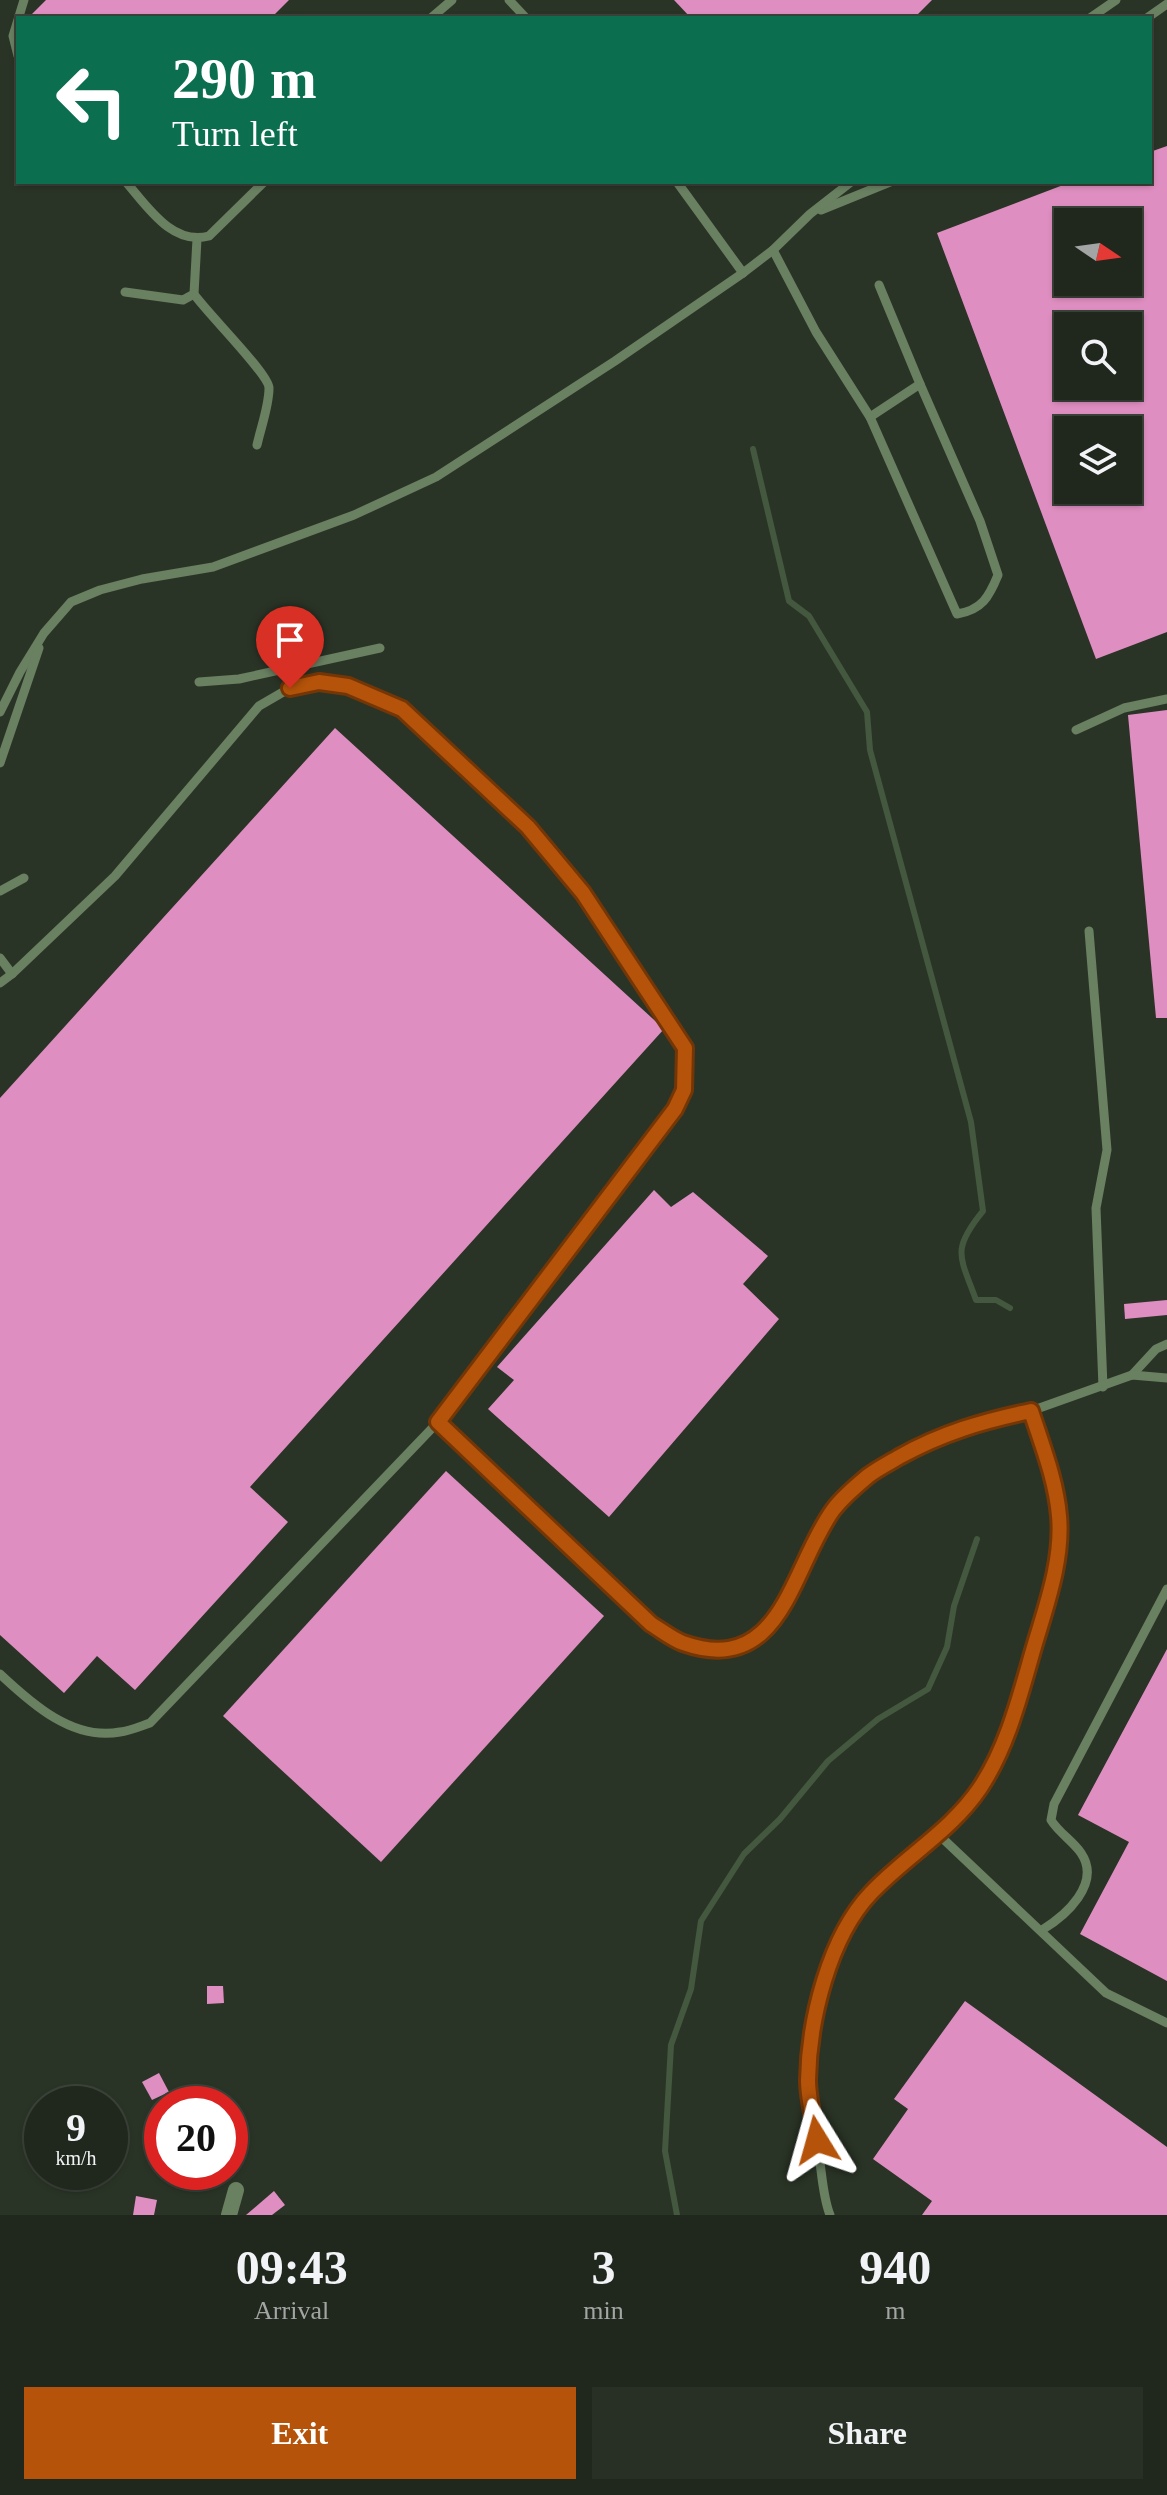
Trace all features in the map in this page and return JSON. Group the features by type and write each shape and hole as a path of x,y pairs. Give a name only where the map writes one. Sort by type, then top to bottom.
{"street":[{"path":"229,2215 236,2190"}],"lane":[{"path":"433,16 452,0"},
{"path":"509,0 524,16"},
{"path":"1093,16 1116,0"},
{"path":"1150,16 1167,4"},
{"path":"16,26 13,36 16,48"},
{"path":"128,184 178,235 197,239 209,236 262,184"},
{"path":"678,184 743,273"},
{"path":"0,712 44,633 71,602 100,590 142,579 213,567 354,515 436,477 603,369 743,273 848,184"},
{"path":"810,214 885,184"},
{"path":"197,239 194,294 262,373 269,386 257,445"},
{"path":"773,250 816,332 870,417 957,614 970,612 983,604 998,575 980,521 879,285"},
{"path":"125,292 183,300 194,294"},
{"path":"870,417 920,384"},
{"path":"0,763 44,633"},
{"path":"199,682 239,679 380,648"},
{"path":"0,983 115,876 259,706 290,688 319,682 348,686 402,709 528,827 583,893 685,1048 684,1090 675,1109 438,1422 150,1723 119,1733 92,1732 63,1723 27,1700 0,1674"},
{"path":"1076,730 1124,708 1167,699"},
{"path":"0,891 24,878"},
{"path":"1089,931 1107,1150 1096,1208 1103,1387"},
{"path":"0,958 12,974"},
{"path":"438,1422 651,1624 681,1642 712,1649 741,1646 759,1637 778,1614 833,1509 870,1474 932,1439 1031,1411 1132,1375 1156,1349 1167,1344"},
{"path":"1132,1375 1167,1378"},
{"path":"829,2214 808,2081 813,2026 826,1975 845,1930 868,1895 939,1835 979,1789 1003,1746 1041,1623 1058,1555 1059,1518 1052,1476 1031,1411"},
{"path":"1042,1930 1061,1919 1081,1894 1088,1873 1082,1854 1051,1820 1054,1804 1167,1589"},
{"path":"939,1835 1106,1993 1167,2023"}],"building":[{"path":"46,0 289,0 273,16 30,16"},
{"path":"674,0 932,0 916,16 689,16"},
{"path":"1167,146 1167,632 1096,659 937,233 1066,184 1152,184 1152,151"},
{"path":"1167,710 1167,1018 1156,1018 1128,715"},
{"path":"335,728 664,1029 250,1487 288,1522 135,1690 97,1656 64,1693 0,1635 0,1098"},
{"path":"654,1190 671,1207 693,1192 768,1256 743,1284 779,1319 609,1517 488,1409 514,1380 497,1367"},
{"path":"1167,1300 1167,1315 1125,1319 1124,1304"},
{"path":"446,1471 604,1616 381,1862 223,1716"},
{"path":"1167,1649 1167,1981 1080,1934 1129,1842 1078,1815"},
{"path":"207,1986 223,1986 224,2003 207,2004"},
{"path":"965,2001 1167,2147 1167,2215 922,2215 932,2201 873,2159 908,2109 894,2099"},
{"path":"159,2073 166,2086 144,2086 142,2082"},
{"path":"274,2191 285,2205 272,2215 246,2215"},
{"path":"136,2196 157,2200 154,2215 133,2215"}],"waterway":[{"path":"753,449 789,601 809,616 867,712 870,750 971,1122 983,1211 966,1235 963,1263 976,1300 996,1300 1010,1308"},
{"path":"677,2215 665,2151 671,2045 691,1989 701,1921 744,1854 780,1819 828,1761 878,1719 928,1689 947,1647 954,1606 977,1539"}],"route":[{"path":"290,688 319,682 348,686 402,709 528,827 583,893 685,1048 684,1090 675,1109 438,1422 651,1624 681,1642 712,1649 741,1646 759,1637 778,1614 833,1509 870,1474 932,1439 1031,1411 1052,1476 1059,1518 1058,1555 1023,1684 1003,1746 979,1789 939,1835 868,1895 845,1930 826,1975 813,2026 808,2081 817,2140"}]}
